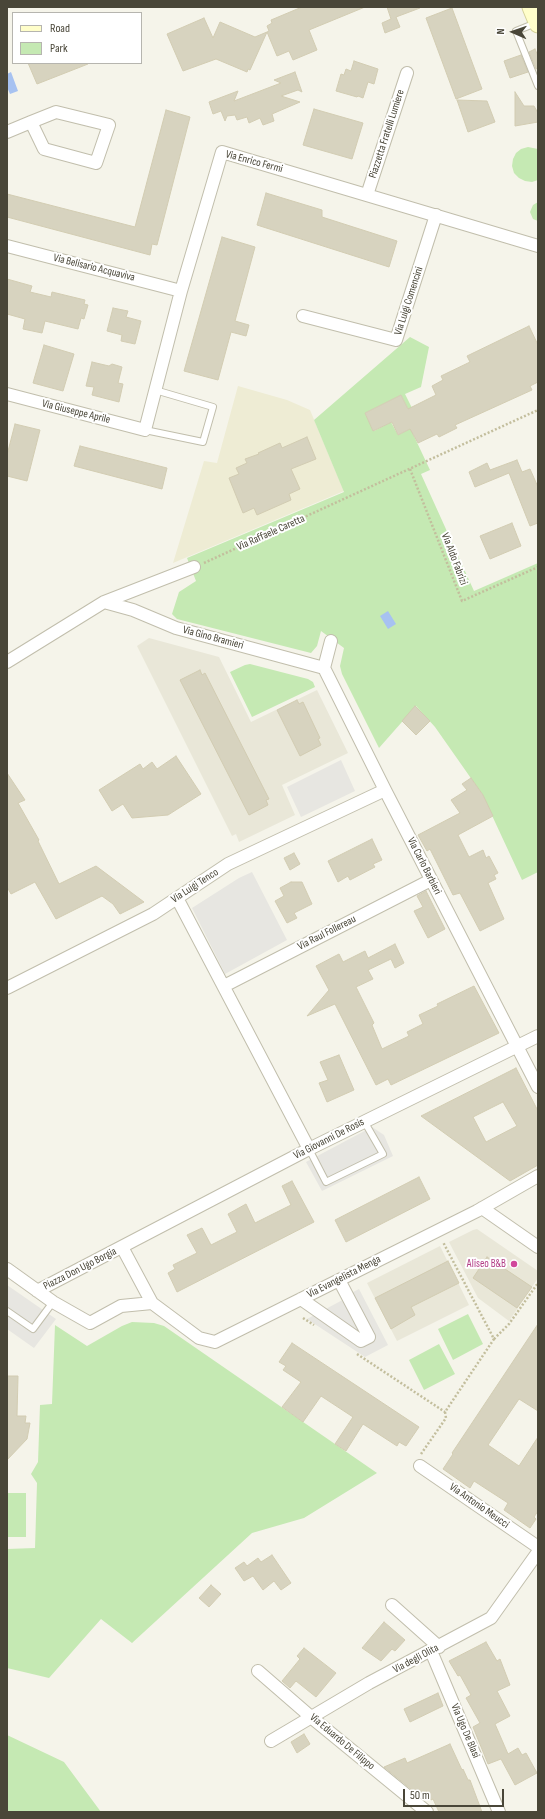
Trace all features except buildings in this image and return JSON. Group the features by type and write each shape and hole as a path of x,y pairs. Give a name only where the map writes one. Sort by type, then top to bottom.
{"main road":[{"path":"531,7 538,23"}],"street":[{"name":"Piazzetta Fratelli Lumiere","path":"367,194 407,73"},
{"path":"7,132 31,122 56,112 108,125 96,163 44,149 31,122"},
{"name":"Via Enrico Fermi","path":"145,430 181,291 222,152 538,246"},
{"name":"Via Luigi Comencini","path":"303,316 396,340 436,215"},
{"name":"Via Belisario Acquaviva","path":"7,246 181,291"},
{"name":"Via Giuseppe Aprile","path":"7,394 145,430"},
{"path":"7,662 104,602 194,567"},
{"name":"Via Gino Bramieri","path":"104,602 133,610 176,628 324,668"},
{"path":"324,668 331,641"},
{"name":"Via Carlo Barbieri","path":"324,668 538,1087"},
{"name":"Via Luigi Tenco","path":"7,988 153,914 228,864 385,790"},
{"name":"Via Raul Follereau","path":"224,986 431,880"},
{"path":"177,898 309,1149"},
{"name":"Via Giovanni De Rosis","path":"122,1247 364,1121 538,1036"},
{"name":"Via Evangelista Menga","path":"152,1303 199,1338 215,1342 482,1208 538,1176"},
{"path":"482,1208 538,1248"},
{"name":"Piazza Don Ugo Borgia","path":"122,1247 152,1303 121,1306 90,1323 37,1291 122,1247"},
{"path":"7,1270 37,1291"},
{"path":"301,1299 361,1341 369,1337 339,1280"},
{"name":"Via Antonio Meucci","path":"420,1466 538,1547"},
{"name":"Via degli Olita","path":"271,1740 369,1683 491,1618 538,1552"},
{"path":"392,1605 435,1649"},
{"name":"Via Ugo De Blasi","path":"435,1649 499,1812"},
{"name":"Via Eduardo De Filippo","path":"258,1671 311,1717 427,1812"}],"lane":[{"path":"538,23 516,31 538,86"},
{"path":"145,430 203,442 213,407 155,390"},
{"path":"309,1149 326,1182 383,1154 364,1121"},
{"path":"7,1311 33,1329 53,1302"}],"path":[{"name":"Via Raffaele Caretta","path":"194,567 538,410"},
{"name":"Via Aldo Fabrizi","path":"410,468 462,601 538,568"},
{"path":"438,1230 494,1339"},
{"path":"420,1466 419,1457 446,1418 445,1412 494,1339 509,1324 538,1283"},
{"path":"303,1318 316,1326"},
{"path":"354,1352 445,1412"}],"shaded area":[{"path":"238,386 287,400 310,410 344,491 173,563 204,461 217,463"},
{"path":"149,638 219,657 251,722 317,690 348,753 282,785 295,815 239,842 236,834 232,836 137,646"},
{"path":"341,760 355,791 301,817 287,787"},
{"path":"252,872 287,940 225,974 192,908 239,878"},
{"path":"372,1127 384,1135 393,1156 322,1191 306,1162"},
{"path":"477,1229 538,1271 538,1278 509,1321 478,1298 449,1242"},
{"path":"440,1246 469,1305 397,1341 367,1283"},
{"path":"7,1285 56,1319 34,1348 7,1329"},
{"path":"359,1289 388,1345 365,1357 307,1319 350,1296 349,1294"}],"green space":[{"path":"528,147 538,149 538,180 532,182 519,178 514,173 512,166 516,153 521,149"},
{"path":"538,202 538,221 533,219 530,212 533,205"},
{"path":"410,337 429,347 421,387 405,394 414,412 410,413 401,395 365,413 374,431 391,422 398,435 419,424 413,434 430,470 421,474 474,591 538,563 538,872 522,880 482,794 435,727 416,706 379,748 342,674 340,666 344,648 321,631 317,646 311,653 177,619 172,614 179,592 196,581 187,558 344,492 314,420"},
{"path":"250,664 308,679 313,682 315,687 252,717 230,672"},
{"path":"468,1314 483,1344 453,1360 438,1329"},
{"path":"132,1322 154,1323 164,1326 377,1473 304,1518 252,1533 132,1643 101,1619 49,1678 7,1668 7,1549 35,1548 37,1483 31,1474 38,1462 40,1405 52,1404 55,1325 87,1346"},
{"path":"439,1344 455,1374 424,1390 409,1360"},
{"path":"7,1493 26,1493 26,1537 7,1537"},
{"path":"7,1735 64,1762 101,1812 7,1812"}],"water":[{"path":"11,72 18,91 10,94 7,87 7,74"},
{"path":"388,611 396,624 388,629 380,616"}],"place":[{"name":"Aliseo B&B","path":"514,1264"}]}
